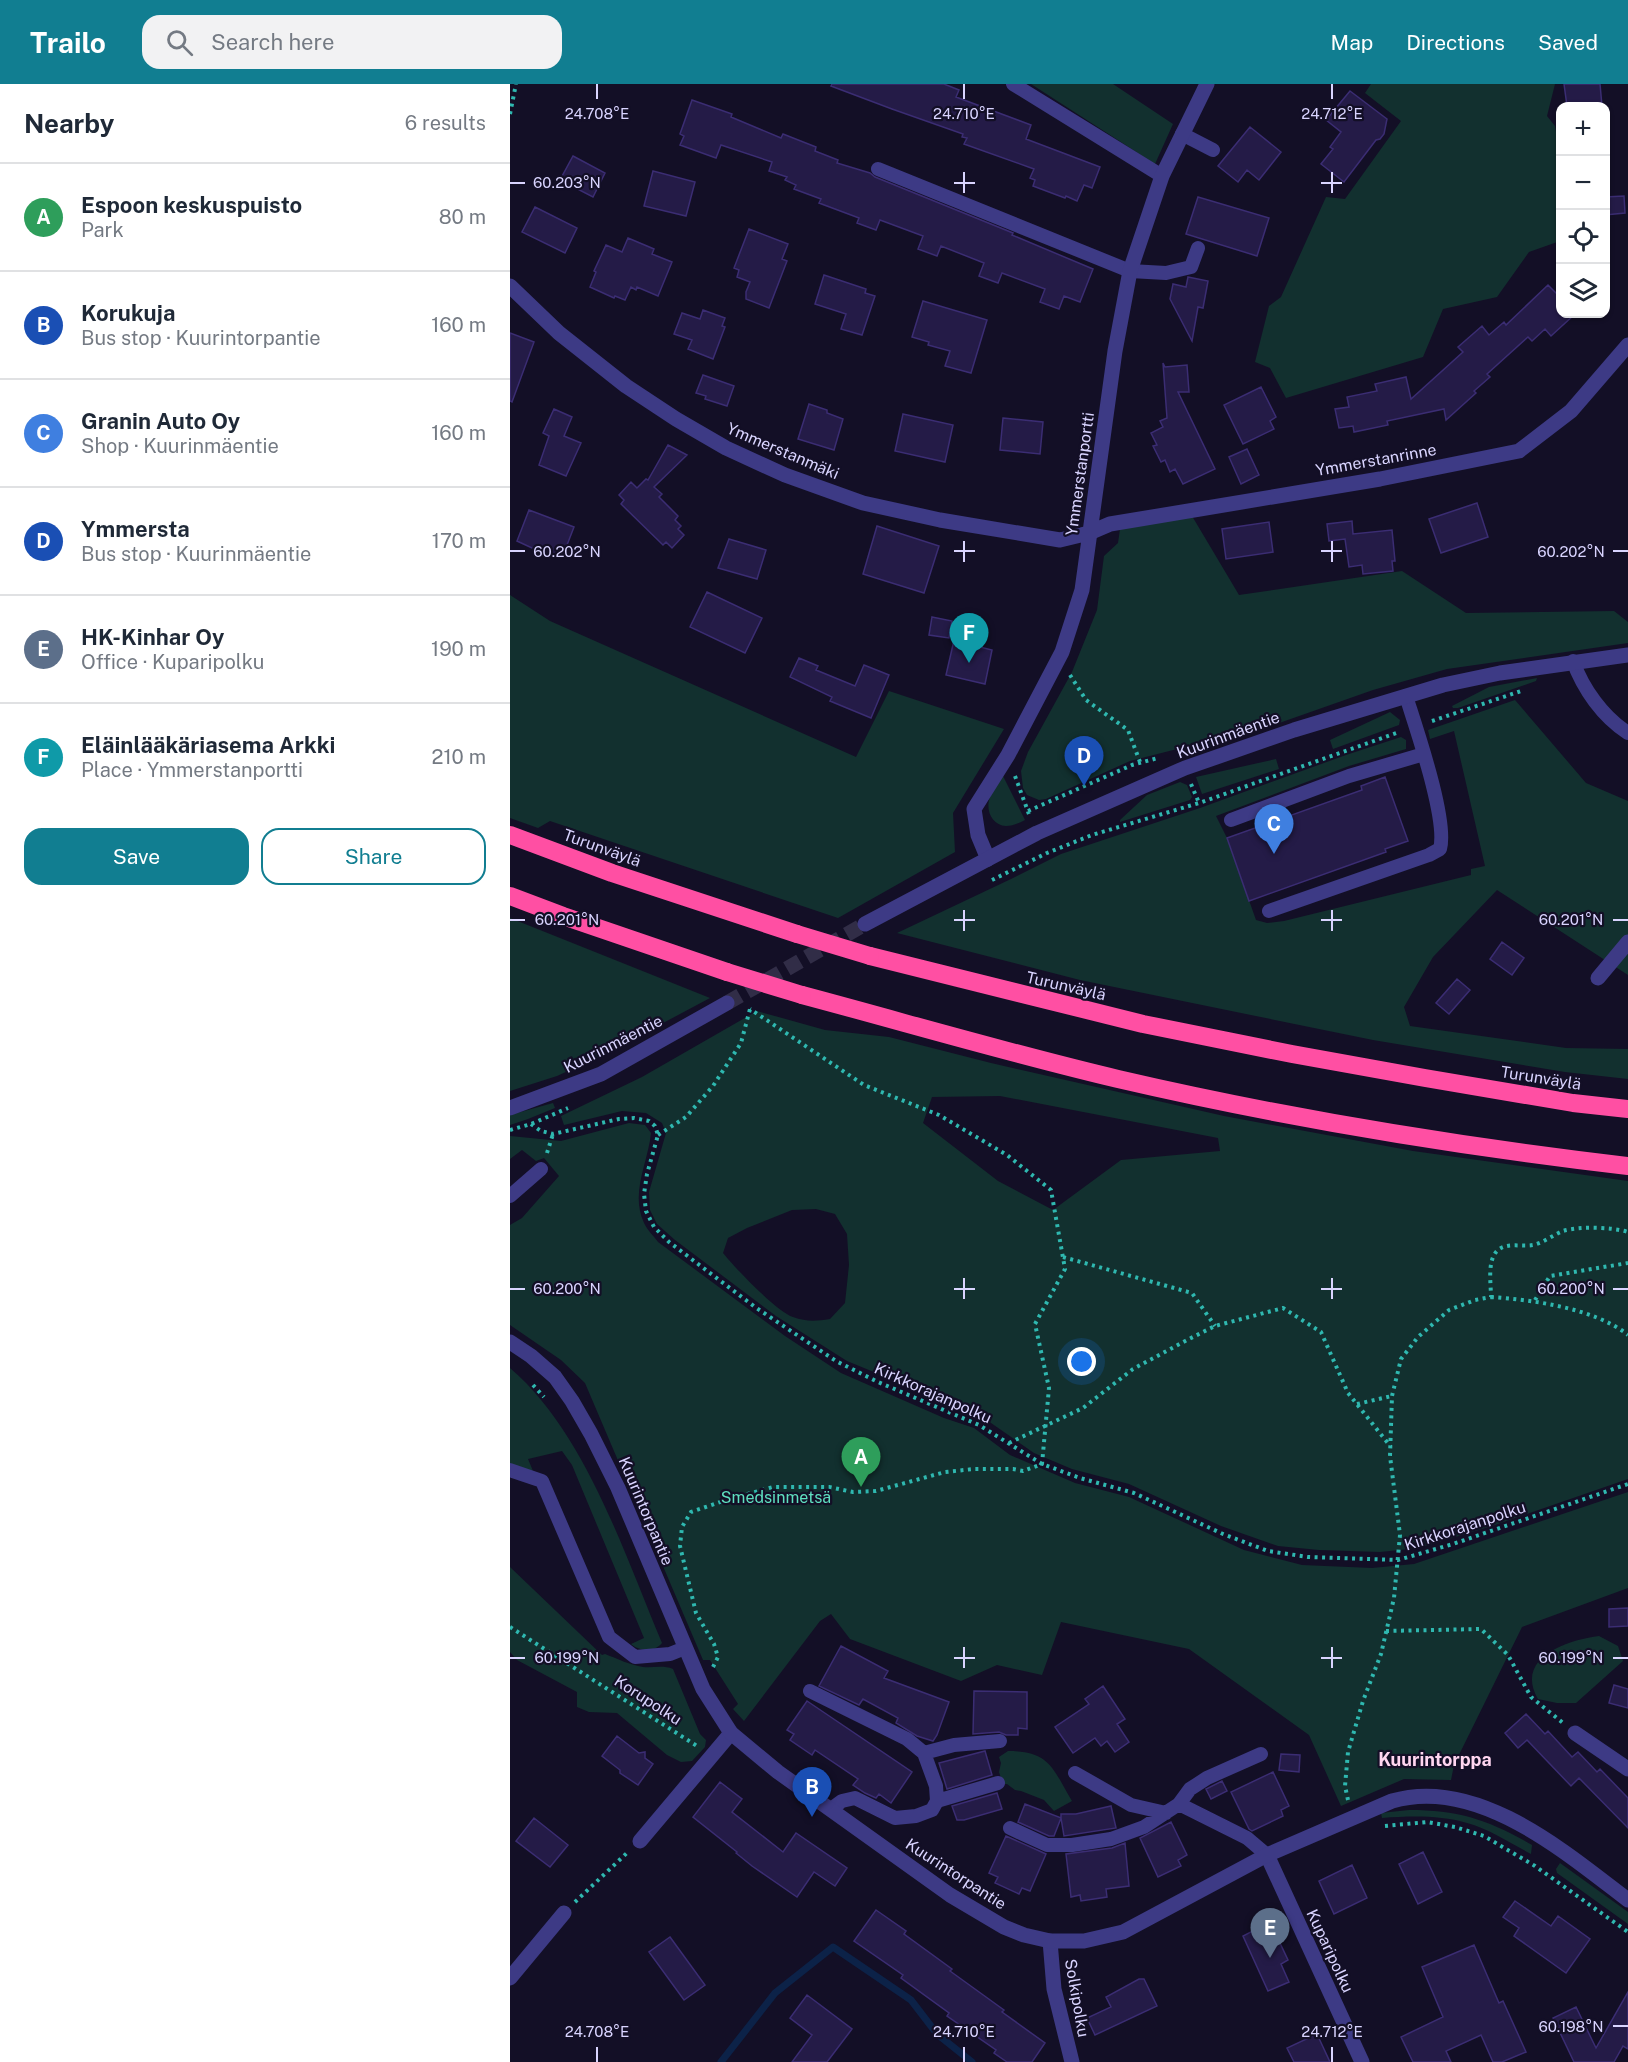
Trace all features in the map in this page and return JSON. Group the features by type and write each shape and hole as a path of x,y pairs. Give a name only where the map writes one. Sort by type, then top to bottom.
{"highway":[{"name":"Turunväylä","path":"510,835 612,873 797,934 870,956 1015,994 1166,1029 1292,1054 1538,1098 1628,1109"},
{"path":"510,896 727,972 802,995 1118,1079 1265,1110 1428,1138 1628,1166"}],"street":[{"name":"Ymmerstanportti","path":"988,859 978,835 974,809 1008,755 1062,652 1082,590 1116,351 1130,271 1162,176 1207,84"},
{"name":"Ymmerstanmäki","path":"510,286 559,333 627,386 676,419 726,448 785,475 863,503 940,520 1060,540 1089,533"},
{"name":"Ymmerstanrinne","path":"1089,533 1110,524 1380,479 1519,451 1571,411 1628,345"},
{"name":"Kuurinmäentie","path":"865,924 1038,833 1185,768 1294,730 1443,685 1573,661 1628,655"},
{"path":"1598,978 1628,942"},
{"name":"Kuurinmäentie","path":"510,1108 601,1074 728,1003"},
{"name":"Kuurintorpantie","path":"510,1342 531,1356 555,1377 591,1434 618,1488 703,1689 731,1732 778,1772 959,1900 1004,1927 1024,1935 1050,1941 1084,1941 1123,1932 1268,1855 1407,1797 1456,1798 1491,1810 1549,1841 1628,1900"},
{"path":"639,1841 731,1732"},
{"path":"1575,1733 1628,1769"},
{"name":"Kuparipolku","path":"1268,1855 1362,2062"},
{"path":"510,1978 564,1913"},
{"name":"Solkipolku","path":"1050,1941 1054,1989 1072,2062"}],"lane":[{"path":"1013,84 1162,176"},
{"path":"1182,134 1213,150"},
{"path":"878,170 1130,271 1166,273 1191,267 1198,248"},
{"path":"1573,661 1579,678 1597,705 1628,733"},
{"path":"1269,911 1429,855 1440,849 1443,839 1441,824 1424,754 1406,696"},
{"path":"1231,820 1349,776 1424,754"},
{"path":"510,1196 541,1169"},
{"path":"510,1470 542,1481 609,1637 634,1657 670,1654 685,1648"},
{"path":"810,1690 907,1739 924,1753 936,1786 938,1801"},
{"path":"924,1753 954,1745 1000,1741"},
{"path":"1010,1828 1047,1845 1072,1845 1111,1839 1144,1827 1179,1804 1190,1789 1207,1778 1261,1754"},
{"path":"1075,1773 1131,1805 1166,1813"},
{"path":"831,1809 842,1801 855,1798 895,1818 916,1815 932,1810 938,1801 998,1783"},
{"path":"1179,1804 1247,1838 1268,1855"}],"path":[{"path":"510,114 516,84"},
{"path":"1066,669 1086,700 1128,730 1140,762"},
{"path":"989,881 1047,853 1092,835 1199,803 1527,689"},
{"path":"1028,811 1140,762 1167,755"},
{"path":"1190,779 1199,803"},
{"path":"531,1124 541,1131 554,1134 619,1119 634,1118 649,1121 655,1126 657,1135 686,1117 713,1086 741,1043 750,1009 864,1085 939,1115 1007,1155 1051,1191 1065,1269 1035,1324 1049,1388 1042,1464 1023,1472 1012,1469 945,1472 876,1491 853,1492 829,1487 773,1487 691,1512 682,1527 680,1546 696,1613 714,1644 718,1657 712,1671"},
{"name":"Kirkkorajanpolku","path":"657,1135 647,1174 645,1194 646,1211 654,1227 669,1242 755,1307 836,1361 878,1382 980,1425 1042,1464 1080,1478 1134,1493 1223,1534 1268,1551 1308,1557 1398,1560 1453,1545 1628,1484"},
{"path":"1491,1297 1491,1270 1495,1255 1505,1246 1534,1245 1567,1230 1616,1228 1628,1232"},
{"path":"1063,1257 1192,1293 1215,1326"},
{"path":"1535,1300 1550,1276 1628,1263"},
{"path":"1352,1819 1345,1786 1348,1752 1363,1701 1381,1654 1394,1598 1400,1534 1391,1447 1392,1396 1401,1359 1418,1337 1449,1310 1475,1300 1491,1297 1535,1300 1573,1310 1616,1325 1628,1335"},
{"path":"1008,1444 1083,1408 1133,1369 1215,1326 1283,1308 1321,1332 1348,1393 1391,1447"},
{"path":"1357,1404 1392,1396"},
{"name":"Korupolku","path":"510,1627 711,1755"},
{"path":"1386,1631 1481,1629 1508,1655 1530,1697 1575,1733"},
{"path":"564,1913 639,1841"}],"green space":[{"path":"1031,84 1113,84 1173,124 1155,164"},
{"path":"1371,84 1555,84 1547,116 1555,126 1556,132 1556,242 1529,252 1497,297 1443,309 1423,357 1286,398 1270,368 1255,362 1269,306 1281,297 1326,197 1345,199 1401,121 1365,93"},
{"path":"1192,516 1239,595 1402,571 1466,613 1614,611 1628,622 1628,643 1447,669 1373,690 1188,755 1185,747 1130,761 1046,799 1039,800 1027,795 1023,788 1021,771 1028,752 1072,672 1097,610 1104,556 1118,543 1120,529"},
{"path":"510,595 550,621 856,757 889,691 1004,729 953,813 955,852 838,918 550,821 538,828 510,818"},
{"path":"1537,678 1536,681 1458,708 1452,706 1489,687"},
{"path":"1515,700 1586,783 1628,801 1628,975 1497,890 1433,957 1404,1007 1410,1026 1566,1048 1628,1049 1628,1079 1565,1072 1373,1040 1080,980 897,933 1061,854 1401,737 1406,740 1406,749 1349,766 1216,816 1227,838 1256,920 1267,923 1284,921 1471,875 1471,869 1485,866 1454,731 1430,739 1428,730"},
{"path":"1390,712 1400,720 1399,725 1333,749 1330,740"},
{"path":"1276,759 1279,769 1202,794 1196,777"},
{"path":"1003,776 1025,820 1009,826 1001,825 993,820 988,807 990,797"},
{"path":"1180,782 1187,785 1192,797 1190,800 1120,822 1147,795"},
{"path":"510,918 710,998 603,1055 557,1076 510,1091"},
{"path":"757,1011 825,1030 889,1037 991,1063 1224,1116 1413,1151 1628,1181 1628,1479 1492,1526 1419,1548 1380,1552 1278,1546 1221,1526 1129,1484 1072,1469 1034,1453 981,1416 847,1361 776,1316 657,1224 650,1210 649,1192 666,1133 662,1123 646,1113 622,1111 564,1125 561,1116 642,1077","holes":["1000,1096 1218,1138 1220,1151 1121,1160 1053,1210 998,1181 923,1123 932,1097","816,1209 835,1214 847,1234 849,1265 845,1303 830,1319 816,1321 793,1317 777,1307 746,1279 723,1253 728,1238 747,1228 792,1210"]},
{"path":"553,1103 555,1108 510,1125 510,1115"},
{"name":"Smedsinmetsä","path":"629,1123 645,1125 651,1133 639,1189 639,1200 644,1223 658,1242 785,1336 841,1373 944,1418 974,1428 1010,1455 1075,1483 1129,1497 1244,1550 1302,1565 1372,1568 1414,1564 1628,1492 1628,1588 1522,1627 1454,1765 1451,1780 1404,1779 1341,1806 1309,1735 1189,1649 1061,1622 1042,1675 997,1665 961,1681 850,1639 831,1614 820,1621 744,1721 733,1709 738,1704 710,1660 703,1660 585,1383 561,1360 510,1325 510,1225 522,1218 559,1176 544,1158 536,1161 522,1150 510,1159 510,1136 561,1141"},
{"path":"510,1368 537,1394 581,1459 617,1533 662,1643 659,1646 651,1650 638,1648 631,1644 644,1638 572,1465 562,1451 528,1459 533,1471 510,1466"},
{"path":"510,1567 602,1655 605,1654 638,1666 673,1669 700,1734 706,1740 705,1747 692,1761 681,1762 667,1755 617,1713 589,1712 577,1707 577,1692 517,1660 510,1652"},
{"path":"1599,1636 1618,1646 1623,1661 1576,1703 1557,1703 1538,1699 1532,1685 1533,1672 1538,1662 1559,1647"},
{"path":"1008,1751 1033,1754 1042,1758 1054,1771 1072,1801 1054,1811 1044,1800 1003,1784 999,1772 1001,1763 999,1757"},
{"path":"1409,1810 1459,1814 1487,1823 1532,1845 1531,1854 1467,1823 1425,1817 1382,1818 1381,1813"},
{"path":"1560,1863 1628,1912 1628,1924 1557,1873 1556,1869"}],"building":[{"path":"832,84 944,84 959,90 956,97 1031,125 1026,139 1100,167 1092,188 1084,185 1077,201 1066,196 1065,198 1033,186 1035,180 1030,178 1034,169 964,144 967,138 962,137 963,134 831,86"},
{"path":"1564,84 1600,84 1602,102 1566,102"},
{"path":"1350,91 1387,119 1384,134 1376,140 1344,182 1321,164 1333,149 1330,147 1341,132 1326,120"},
{"path":"692,100 732,114 731,117 781,138 783,134 816,147 815,151 838,160 837,163 870,173 1093,269 1080,302 1064,296 1059,309 1040,302 1045,289 1002,273 998,283 979,276 984,263 941,246 937,256 918,249 923,236 880,220 876,230 857,223 859,218 819,203 821,199 794,189 796,185 785,180 787,177 769,171 772,162 721,145 716,158 680,145 684,136 680,134"},
{"path":"1250,127 1281,152 1259,180 1247,170 1238,182 1218,166"},
{"path":"573,156 605,173 593,197 560,180"},
{"path":"653,171 695,182 686,216 644,206"},
{"path":"1624,196 1625,213 1610,214 1610,197"},
{"path":"1198,197 1269,218 1257,256 1186,234"},
{"path":"535,207 577,228 565,253 522,232"},
{"path":"749,229 788,244 782,259 787,261 769,308 746,299 750,282 737,277 739,270 734,268"},
{"path":"628,238 654,249 652,254 672,262 658,296 637,287 636,290 631,287 625,300 615,296 614,298 590,287 596,272 594,271 606,245 622,252"},
{"path":"824,275 866,289 865,293 875,296 862,335 841,329 846,314 815,304"},
{"path":"1188,277 1208,281 1203,308 1198,307 1192,341 1170,299 1173,284 1186,287"},
{"path":"1548,285 1556,293 1556,318 1571,318 1551,336 1545,329 1532,341 1528,337 1487,374 1490,377 1474,391 1476,393 1446,420 1444,409 1387,421 1388,425 1354,432 1353,426 1339,428 1335,409 1349,407 1347,397 1377,391 1375,384 1406,377 1411,399 1463,352 1458,347 1482,326 1489,335 1504,322 1506,325"},
{"path":"923,301 987,320 971,373 945,366 950,351 928,345 929,342 912,337"},
{"path":"703,310 725,318 722,326 725,327 713,359 688,349 692,340 674,334 682,313 700,319"},
{"path":"510,333 534,342 512,402 510,401"},
{"path":"1163,363 1165,367 1187,365 1189,392 1178,392 1215,469 1183,484 1175,469 1170,472 1165,460 1161,462 1153,446 1157,445 1151,433 1163,427 1160,421 1167,418"},
{"path":"703,375 734,386 727,406 705,399 706,396 696,393"},
{"path":"1261,387 1276,417 1270,421 1274,429 1243,444 1224,405"},
{"path":"809,404 843,419 834,450 798,439"},
{"path":"554,409 572,417 564,436 581,443 566,476 539,465 549,436 543,433"},
{"path":"903,414 953,425 945,462 895,451"},
{"path":"1003,418 1043,422 1040,454 1000,450"},
{"path":"668,445 687,455 654,487 662,494 659,497 678,516 675,520 681,526 678,529 684,535 672,548 666,542 663,545 621,504 624,500 619,495 631,482 637,488 646,479 648,480"},
{"path":"1247,449 1259,475 1241,484 1229,457"},
{"path":"1477,503 1488,537 1441,553 1429,519"},
{"path":"529,510 574,527 562,558 550,553 547,555 517,541"},
{"path":"1352,521 1353,534 1392,530 1395,561 1392,561 1393,571 1363,574 1362,565 1349,567 1345,539 1329,541 1327,524"},
{"path":"1269,522 1273,552 1226,559 1222,529"},
{"path":"877,526 939,546 924,593 863,574"},
{"path":"729,539 766,550 757,579 718,568"},
{"path":"707,592 762,618 745,653 690,627"},
{"path":"932,617 952,621 949,638 929,635"},
{"path":"955,636 973,640 972,645 992,650 985,684 946,675"},
{"path":"799,658 818,666 816,670 855,686 864,665 889,675 871,718 830,701 832,697 790,677"},
{"path":"1385,777 1408,841 1385,849 1386,852 1249,901 1227,838 1362,790 1361,786"},
{"path":"1502,942 1524,958 1512,975 1490,959"},
{"path":"1457,979 1470,990 1449,1014 1436,1003"},
{"path":"1628,1608 1628,1626 1609,1627 1609,1609"},
{"path":"841,1646 888,1671 884,1678 949,1702 933,1741 917,1736 896,1723 898,1718 863,1699 859,1705 819,1686"},
{"path":"1614,1685 1628,1689 1628,1708 1609,1703"},
{"path":"1103,1686 1125,1719 1117,1724 1129,1742 1115,1752 1107,1741 1101,1746 1095,1738 1073,1753 1055,1727 1089,1704 1085,1699"},
{"path":"974,1691 1027,1692 1027,1729 1018,1728 1018,1735 1006,1735 999,1732 973,1734"},
{"path":"807,1701 912,1772 891,1803 879,1794 876,1798 865,1793 853,1785 858,1779 815,1750 812,1755 790,1740 794,1734 787,1730"},
{"path":"1526,1714 1545,1734 1548,1731 1572,1757 1578,1752 1597,1772 1600,1769 1628,1798 1628,1828 1579,1778 1571,1786 1527,1740 1518,1748 1505,1733"},
{"path":"617,1736 639,1753 645,1752 645,1758 653,1764 638,1785 620,1773 620,1770 602,1756"},
{"path":"985,1751 992,1775 947,1789 939,1763"},
{"path":"1281,1754 1300,1755 1299,1772 1279,1770"},
{"path":"1273,1772 1289,1806 1281,1810 1283,1816 1252,1831 1231,1792"},
{"path":"1222,1781 1227,1791 1211,1799 1206,1789"},
{"path":"720,1782 742,1799 732,1812 783,1852 796,1833 847,1868 835,1886 814,1872 797,1897 752,1866 693,1817"},
{"path":"997,1793 1002,1809 957,1820 952,1806"},
{"path":"1025,1804 1061,1818 1054,1836 1049,1836 1018,1822"},
{"path":"1111,1806 1116,1828 1064,1836 1061,1814 1076,1814"},
{"path":"534,1818 568,1845 550,1867 516,1841"},
{"path":"1171,1822 1187,1855 1178,1860 1181,1866 1158,1877 1140,1838"},
{"path":"1006,1836 1046,1854 1030,1891 1022,1888 1019,1894 995,1883 998,1877 989,1873"},
{"path":"1125,1843 1129,1886 1106,1889 1107,1897 1081,1901 1080,1895 1071,1897 1066,1854 1112,1848"},
{"path":"1423,1852 1442,1892 1418,1904 1399,1864"},
{"path":"1352,1865 1367,1898 1334,1914 1319,1881"},
{"path":"1515,1901 1551,1926 1558,1916 1590,1939 1566,1973 1514,1936 1519,1928 1503,1917"},
{"path":"876,1910 906,1931 904,1934 952,1969 950,1971 1004,2010 1002,2012 1045,2043 1032,2062 1007,2062 994,2053 996,2050 947,2016 949,2013 901,1978 903,1975 854,1941"},
{"path":"1270,1922 1288,1960 1281,1964 1289,1982 1268,1991 1243,1936"},
{"path":"670,1937 705,1985 684,2000 649,1952"},
{"path":"1474,1945 1499,2003 1503,2001 1526,2052 1502,2062 1493,2062 1481,2035 1446,2051 1451,2062 1413,2062 1401,2037 1443,2017 1422,1967"},
{"path":"1139,1979 1144,1979 1157,2006 1095,2035 1087,2018 1111,2007 1106,1997"},
{"path":"1628,1992 1628,2049 1623,2046 1614,2062 1574,2062 1553,2018 1576,2007 1596,2048"},
{"path":"807,1995 852,2029 827,2062 792,2062 812,2035 790,2018"},
{"path":"1317,2034 1330,2062 1294,2062 1287,2048"}],"waterway":[{"path":"721,2062 775,1993 833,1947 911,2000 937,2034 972,2062"}],"tunnel":[{"path":"727,1003 865,924"}],"place":[{"name":"Eläinlääkäriasema Arkki","path":"969,663"},
{"name":"Ymmersta","path":"1084,786"},
{"name":"Granin Auto Oy","path":"1274,854"},
{"name":"Espoon keskuspuisto","path":"861,1487"},
{"name":"Korukuja","path":"812,1817"},
{"name":"HK-Kinhar Oy","path":"1270,1958"}],"district":[{"name":"Kuurintorppa","path":"1435,1759"}]}
